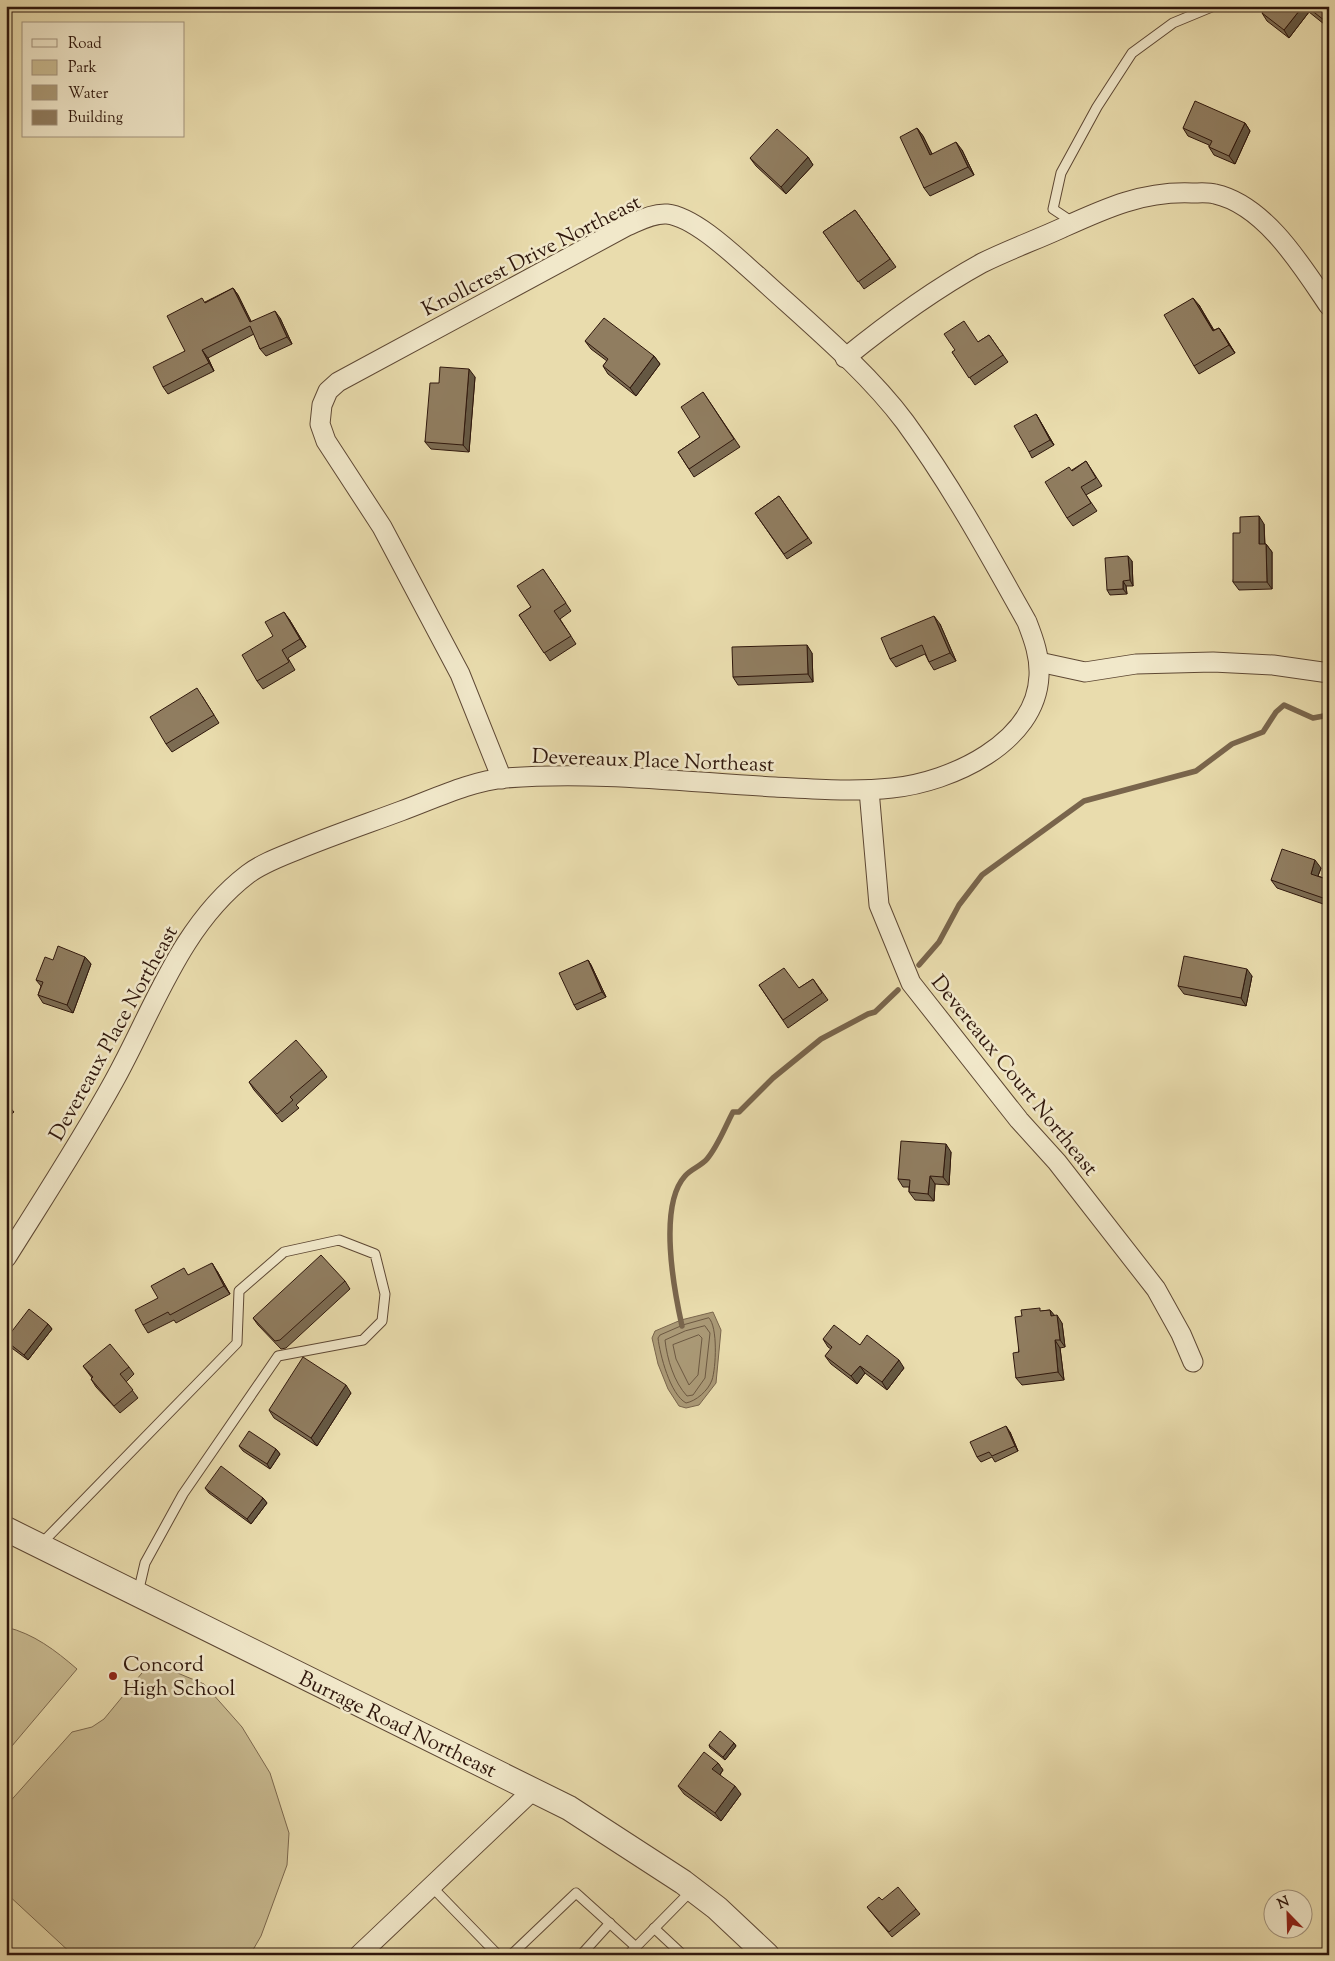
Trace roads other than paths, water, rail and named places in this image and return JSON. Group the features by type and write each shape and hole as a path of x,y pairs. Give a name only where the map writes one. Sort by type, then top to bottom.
{"street":[{"path":"845,358 888,323 947,284 984,263 1130,200 1166,192 1215,194 1250,211 1271,229 1300,263 1329,306"},
{"name":"Knollcrest Drive Northeast","path":"502,778 460,674 382,527 326,441 320,424 322,405 328,391 338,382 627,226 655,215 667,214 684,220 726,248 845,358"},
{"name":"Devereaux Place Northeast","path":"6,1258 92,1120 124,1064 164,980 186,941 226,894 248,875 272,861 321,840 472,786 502,778 575,776 869,790 922,783 947,776 991,754 1016,731 1032,702 1039,678 1036,643 1028,622 957,499 904,421 845,358"},
{"path":"1039,662 1085,672 1136,664 1213,662 1274,665 1329,673"},
{"name":"Devereaux Court Northeast","path":"869,790 879,905 911,983 1019,1120 1057,1162 1156,1290 1181,1334 1193,1362"},
{"name":"Burrage Road Northeast","path":"6,1529 532,1791 570,1808 693,1890 717,1908 767,1955"},
{"path":"359,1955 532,1791"}],"lane":[{"path":"1074,223 1053,209 1061,173 1097,107 1132,53 1172,22 1214,6"},
{"path":"39,1546 237,1343 239,1291 284,1252 339,1240 375,1254 385,1294 382,1321 363,1340 278,1356 183,1494 145,1563 138,1595"},
{"path":"431,1886 498,1955"},
{"path":"628,1955 693,1890"},
{"path":"511,1955 576,1893 636,1947"},
{"path":"581,1955 610,1923"},
{"path":"654,1928 682,1954"}],"water":[{"path":"713,1312 721,1330 716,1383 699,1405 686,1408 679,1406 668,1389 658,1364 652,1338 655,1331 681,1320"}],"waterway":[{"path":"919,965 939,942 959,905 982,875 1084,801 1196,771 1232,744 1263,732 1276,712 1284,705 1313,718 1329,715"},
{"path":"682,1326 672,1271 670,1227 672,1207 677,1190 685,1176 711,1154 733,1112 739,1112 773,1078 821,1039 875,1012 898,990"}],"place":[{"name":"Concord High School","path":"113,1676"}]}
